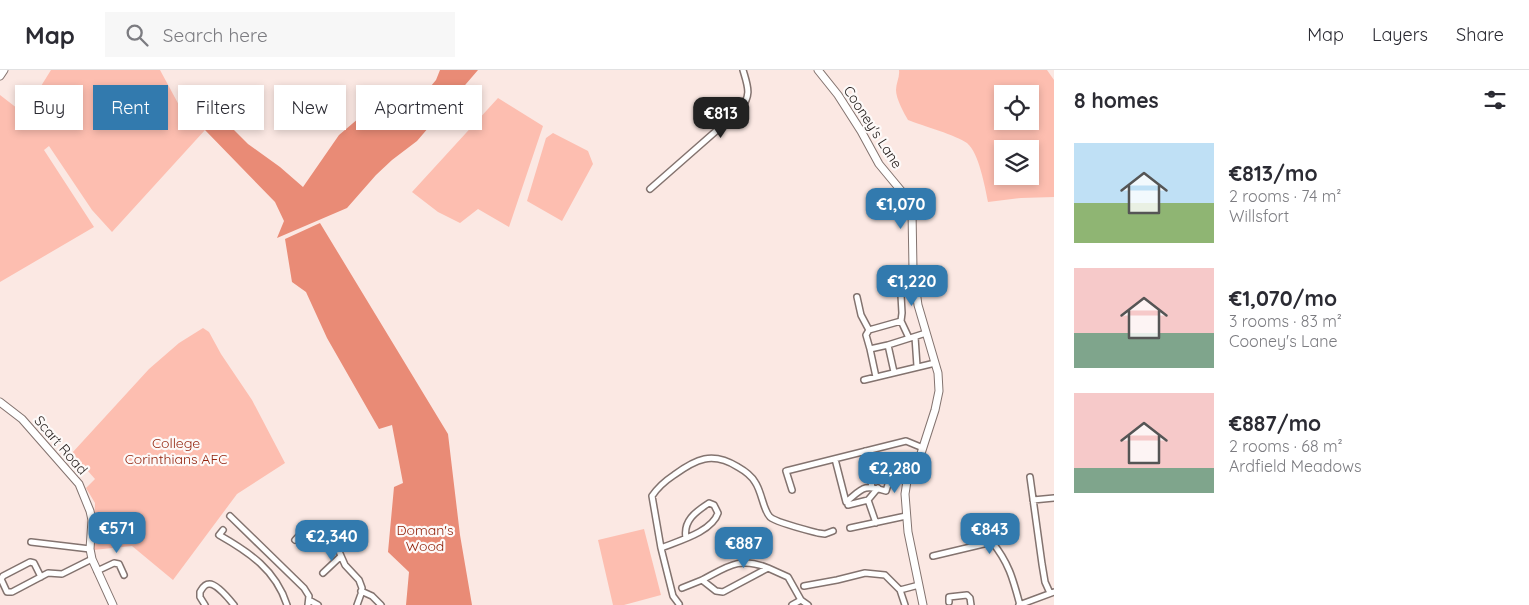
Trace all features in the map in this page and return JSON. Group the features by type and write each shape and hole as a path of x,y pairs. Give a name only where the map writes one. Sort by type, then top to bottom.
{"street":[{"path":"0,76 4,70"},
{"path":"650,189 740,110 749,93 744,70"},
{"name":"Cooney's Lane","path":"818,70 838,95 879,164 908,199 912,211 913,269 918,305 938,373 939,391 923,448 916,469 907,481 905,494 908,532 923,605"},
{"path":"901,294 901,321 912,338 917,366"},
{"path":"857,297 861,315 869,330"},
{"path":"876,377 866,335 869,330 901,321"},
{"path":"870,349 926,334"},
{"path":"888,345 894,372"},
{"path":"864,380 935,363"},
{"name":"Scart Road","path":"0,402 22,419 79,484 92,520 90,549 92,559 114,605"},
{"path":"792,490 786,472 906,441 923,448"},
{"path":"848,505 868,500 875,488 865,451"},
{"path":"679,605 673,596 661,548 652,496 658,486 690,463 704,459 729,462 747,472 758,486 770,517 818,533 825,534 833,531"},
{"path":"835,459 846,502 863,488 886,490 894,465"},
{"path":"992,542 1009,567 1019,605 1052,593 1045,582 1030,477"},
{"path":"1032,500 1054,498"},
{"path":"868,500 876,523"},
{"path":"661,548 686,538 709,526 716,519 718,513 714,504 708,503 697,511 684,529 686,538"},
{"path":"230,516 304,588 309,601 318,605"},
{"path":"850,528 906,516"},
{"path":"295,540 309,526 313,525 338,549 340,557 359,580 362,588 357,605"},
{"path":"223,530 219,535 245,550 269,572 280,587 286,605"},
{"path":"933,556 1007,540"},
{"path":"31,542 90,549"},
{"path":"323,573 340,557"},
{"path":"41,577 34,563 30,562 3,576 2,579 7,592 12,592 41,577 48,573 62,574 92,559"},
{"path":"682,588 735,563 748,562 758,564 788,577 801,600 808,605"},
{"path":"98,571 114,563 119,564 124,575"},
{"path":"702,580 716,592 723,592 768,568"},
{"path":"804,586 865,573 885,575 900,590 905,605"},
{"path":"205,605 200,597 200,592 204,586 209,584 214,585 234,605"},
{"path":"900,590 919,586"},
{"path":"361,592 372,596 381,605"},
{"path":"949,602 948,597 967,594 971,605"},
{"path":"792,605 801,600"}],"green space":[{"path":"51,70 160,70 178,103 178,130 205,130 112,232 92,210 49,146 44,150 94,227 0,282 0,95 15,107 15,130 83,130 83,85 42,85"},
{"path":"440,70 478,70 465,85 432,85"},
{"path":"899,70 1047,70 1054,80 1054,197 988,202 978,162 967,143 908,120 900,106 896,87"},
{"path":"498,98 543,126 509,227 478,209 460,223 438,212 412,192 469,130 482,130 482,115"},
{"path":"356,121 356,130 426,130 417,141 376,175 347,208 277,238 284,221 275,202 205,130 234,130 248,144 280,167 303,187 339,135"},
{"path":"553,133 588,151 593,164 562,221 527,201 546,138"},
{"name":"Doman's Wood","path":"320,223 448,434 460,535 472,605 406,605 409,572 388,552 394,487 403,483 392,425 379,429 327,338 306,292 292,282 285,239"},
{"name":"College Corinthians AFC","path":"203,328 209,332 221,354 252,400 285,463 237,494 173,580 132,546 93,550 95,503 86,488 95,479 72,453 149,369 179,343"},
{"path":"644,529 661,595 624,605 613,605 598,540"}]}
